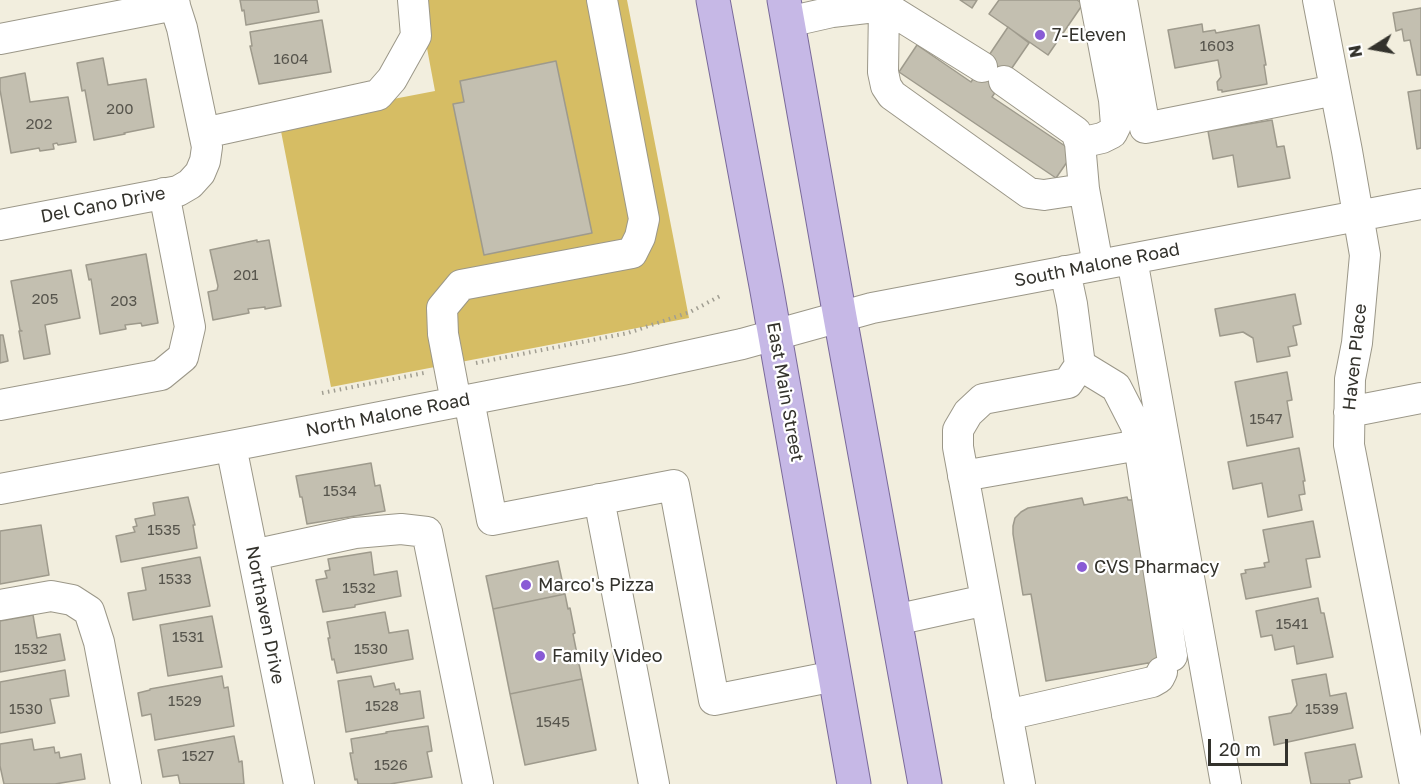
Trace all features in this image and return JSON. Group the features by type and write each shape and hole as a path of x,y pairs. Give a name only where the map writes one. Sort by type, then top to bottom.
{"main road":[{"name":"East Main Street","path":"713,0 854,784"},
{"path":"786,11 925,784"}],"street":[{"path":"0,39 174,3 182,28 204,133 378,95 392,79 416,36 413,0"},
{"path":"602,0 644,219 640,237 632,253 461,285 442,308 443,334 449,368 463,401 492,520 674,485 714,699 835,676"},
{"path":"1080,143 1102,138 1112,133 1116,125 1114,100 1095,0"},
{"path":"1122,0 1145,128 1335,90"},
{"name":"Haven Place","path":"1318,0 1365,255 1357,343 1350,379 1349,445 1415,784"},
{"path":"883,3 883,72 886,86 892,95 1029,193 1044,195 1084,189"},
{"path":"786,11 832,12 883,3 993,74 1076,132 1080,143 1084,189 1098,265"},
{"name":"Del Cano Drive","path":"0,225 178,191 190,184 200,173 207,147 204,133"},
{"path":"0,405 161,375 183,357 190,327 164,193"},
{"name":"South Malone Road","path":"775,335 873,308 1421,204"},
{"path":"1132,259 1226,784"},
{"path":"1020,784 963,476 958,447 958,430 968,413 983,399 1068,383 1080,365 1065,271"},
{"name":"North Malone Road","path":"0,489 627,369 775,335"},
{"path":"1007,715 1152,682 1158,678 1167,664 1136,426 1116,387 1080,365"},
{"path":"1349,412 1421,398"},
{"path":"963,476 1139,445"},
{"name":"Northaven Drive","path":"231,446 299,784"},
{"path":"599,499 654,784"},
{"path":"253,555 355,533 401,530 427,532 478,784"},
{"path":"0,605 51,596 72,600 89,611 99,642 126,784"},
{"path":"895,620 986,600"}],"path":[{"path":"322,393 628,333 690,312 723,295"}],"shaded area":[{"path":"418,0 627,0 689,318 331,387 279,121 435,91"}],"building":[{"path":"240,0 317,0 319,12 246,25"},
{"path":"960,0 977,0 972,8"},
{"name":"7-Eleven","path":"999,0 1077,0 1083,4 1048,55 989,14"},
{"path":"1421,8 1421,75 1417,75 1410,40 1404,41 1402,29 1396,31 1393,13"},
{"path":"322,20 331,72 259,84 250,46 252,46 250,32"},
{"path":"1202,24 1203,32 1215,30 1216,33 1259,25 1267,84 1222,92 1218,90 1217,82 1221,77 1218,60 1175,68 1168,30"},
{"name":"7-Eleven","path":"1008,27 1029,43 992,97 1074,152 1056,178 899,72 917,45 971,82"},
{"path":"103,58 108,85 146,79 154,127 94,140 85,90 82,91 77,63"},
{"path":"556,61 592,233 484,255 453,104 464,102 460,81"},
{"path":"25,73 30,102 68,97 76,142 53,144 54,149 40,151 39,148 11,153 0,78"},
{"path":"1421,90 1421,148 1417,149 1408,92"},
{"path":"1272,120 1277,147 1284,146 1290,178 1238,187 1233,155 1213,159 1208,131"},
{"path":"257,240 257,242 269,240 281,306 248,309 249,313 213,320 208,292 217,290 218,286 210,250"},
{"path":"146,254 158,323 142,326 141,323 125,325 126,329 100,334 91,279 89,280 86,265"},
{"path":"71,270 80,318 45,325 50,354 24,359 19,331 22,331 11,281"},
{"path":"1295,294 1301,324 1293,326 1297,345 1288,347 1290,356 1257,362 1253,338 1243,332 1220,336 1215,309"},
{"path":"0,335 3,335 8,361 0,363"},
{"path":"1287,372 1292,400 1287,401 1293,437 1247,446 1235,382"},
{"path":"1299,448 1305,481 1303,481 1305,494 1299,495 1302,510 1268,517 1262,483 1233,489 1228,462"},
{"path":"371,463 375,486 380,485 385,511 307,524 296,476"},
{"path":"188,497 195,525 193,525 197,548 121,562 116,536 135,532 133,527 137,526 135,519 155,515 153,503"},
{"name":"CVS Pharmacy","path":"1127,497 1128,500 1134,500 1167,675 1148,663 1046,681 1031,594 1023,595 1013,534 1015,518 1028,508 1082,498 1084,505"},
{"path":"1313,521 1320,557 1306,559 1311,587 1246,599 1241,574 1246,573 1245,570 1265,567 1264,563 1269,562 1263,530"},
{"path":"41,525 49,575 0,584 0,531"},
{"path":"371,552 374,575 397,571 401,596 323,612 316,580 327,578 325,571 330,570 328,559"},
{"path":"200,557 210,606 133,620 128,593 146,590 142,568"},
{"name":"Marco's Pizza","path":"558,561 565,594 493,609 486,576"},
{"name":"Family Video","path":"565,594 575,633 573,634 582,679 510,694 493,609"},
{"path":"1318,598 1321,613 1324,613 1333,657 1297,664 1294,646 1275,650 1272,635 1261,637 1256,611"},
{"path":"385,612 389,633 408,630 413,659 337,673 334,659 332,660 327,622"},
{"path":"33,615 37,638 60,634 65,660 0,672 0,621"},
{"path":"212,616 222,667 168,676 160,625"},
{"path":"65,670 69,696 50,699 55,723 0,733 0,682"},
{"path":"1326,674 1330,696 1346,693 1353,728 1274,745 1269,717 1291,713 1297,705 1292,680"},
{"path":"222,676 224,688 228,687 234,726 155,740 151,714 142,716 138,693"},
{"path":"371,676 374,687 394,683 400,694 420,691 424,718 346,732 338,681"},
{"path":"582,679 596,750 525,765 510,694"},
{"path":"428,726 432,751 427,752 432,777 390,784 358,784 357,779 355,780 350,753 353,753 351,739"},
{"path":"234,736 239,762 242,761 244,784 180,784 178,775 163,777 158,750"},
{"path":"32,739 34,750 54,747 55,753 59,752 60,758 81,754 85,779 55,784 4,784 0,766 0,744"},
{"path":"1355,744 1362,777 1349,780 1350,784 1311,784 1305,753"}],"place":[{"name":"7-Eleven","path":"1040,35"},
{"name":"CVS Pharmacy","path":"1082,567"},
{"name":"Marco's Pizza","path":"526,585"},
{"name":"Family Video","path":"540,656"}]}
